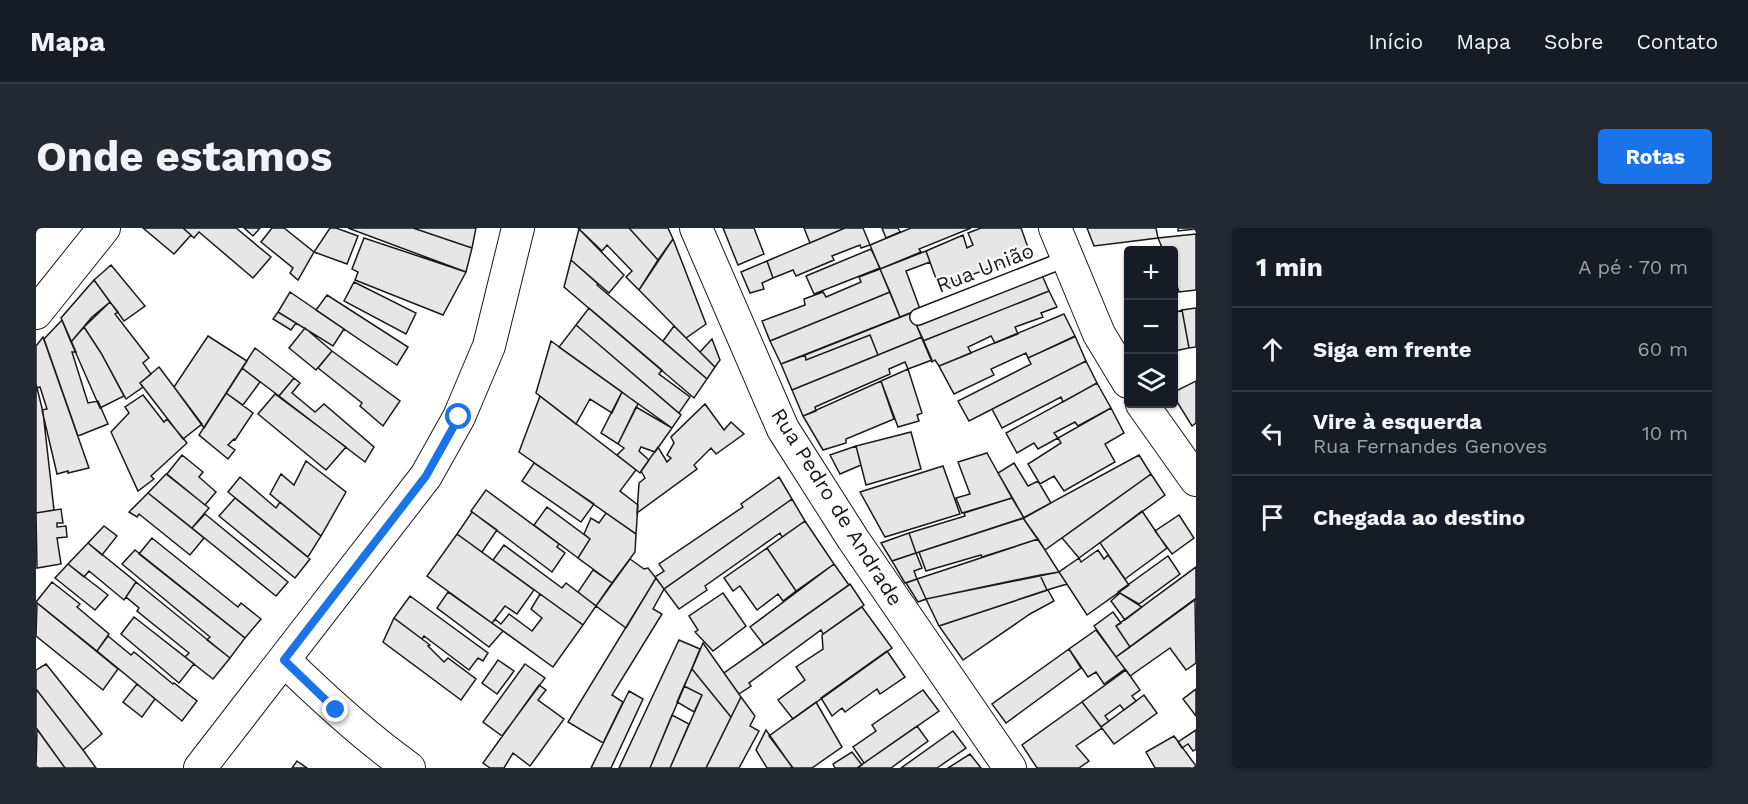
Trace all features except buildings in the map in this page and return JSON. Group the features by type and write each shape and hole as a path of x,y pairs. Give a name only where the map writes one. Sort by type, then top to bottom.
{"street":[{"path":"200,768 426,476 459,417 489,346 518,228"},
{"name":"Rua Pedro de Andrade","path":"696,228 783,429 853,539 1010,768"},
{"path":"1055,228 1099,334 1124,375"},
{"path":"36,314 88,236"},
{"path":"1145,408 1196,480"},
{"path":"284,660 376,745 409,768"}],"lane":[{"name":"Rua União","path":"918,317 1068,258"}],"route":[{"path":"336,710 284,660 426,476 459,417"}]}
